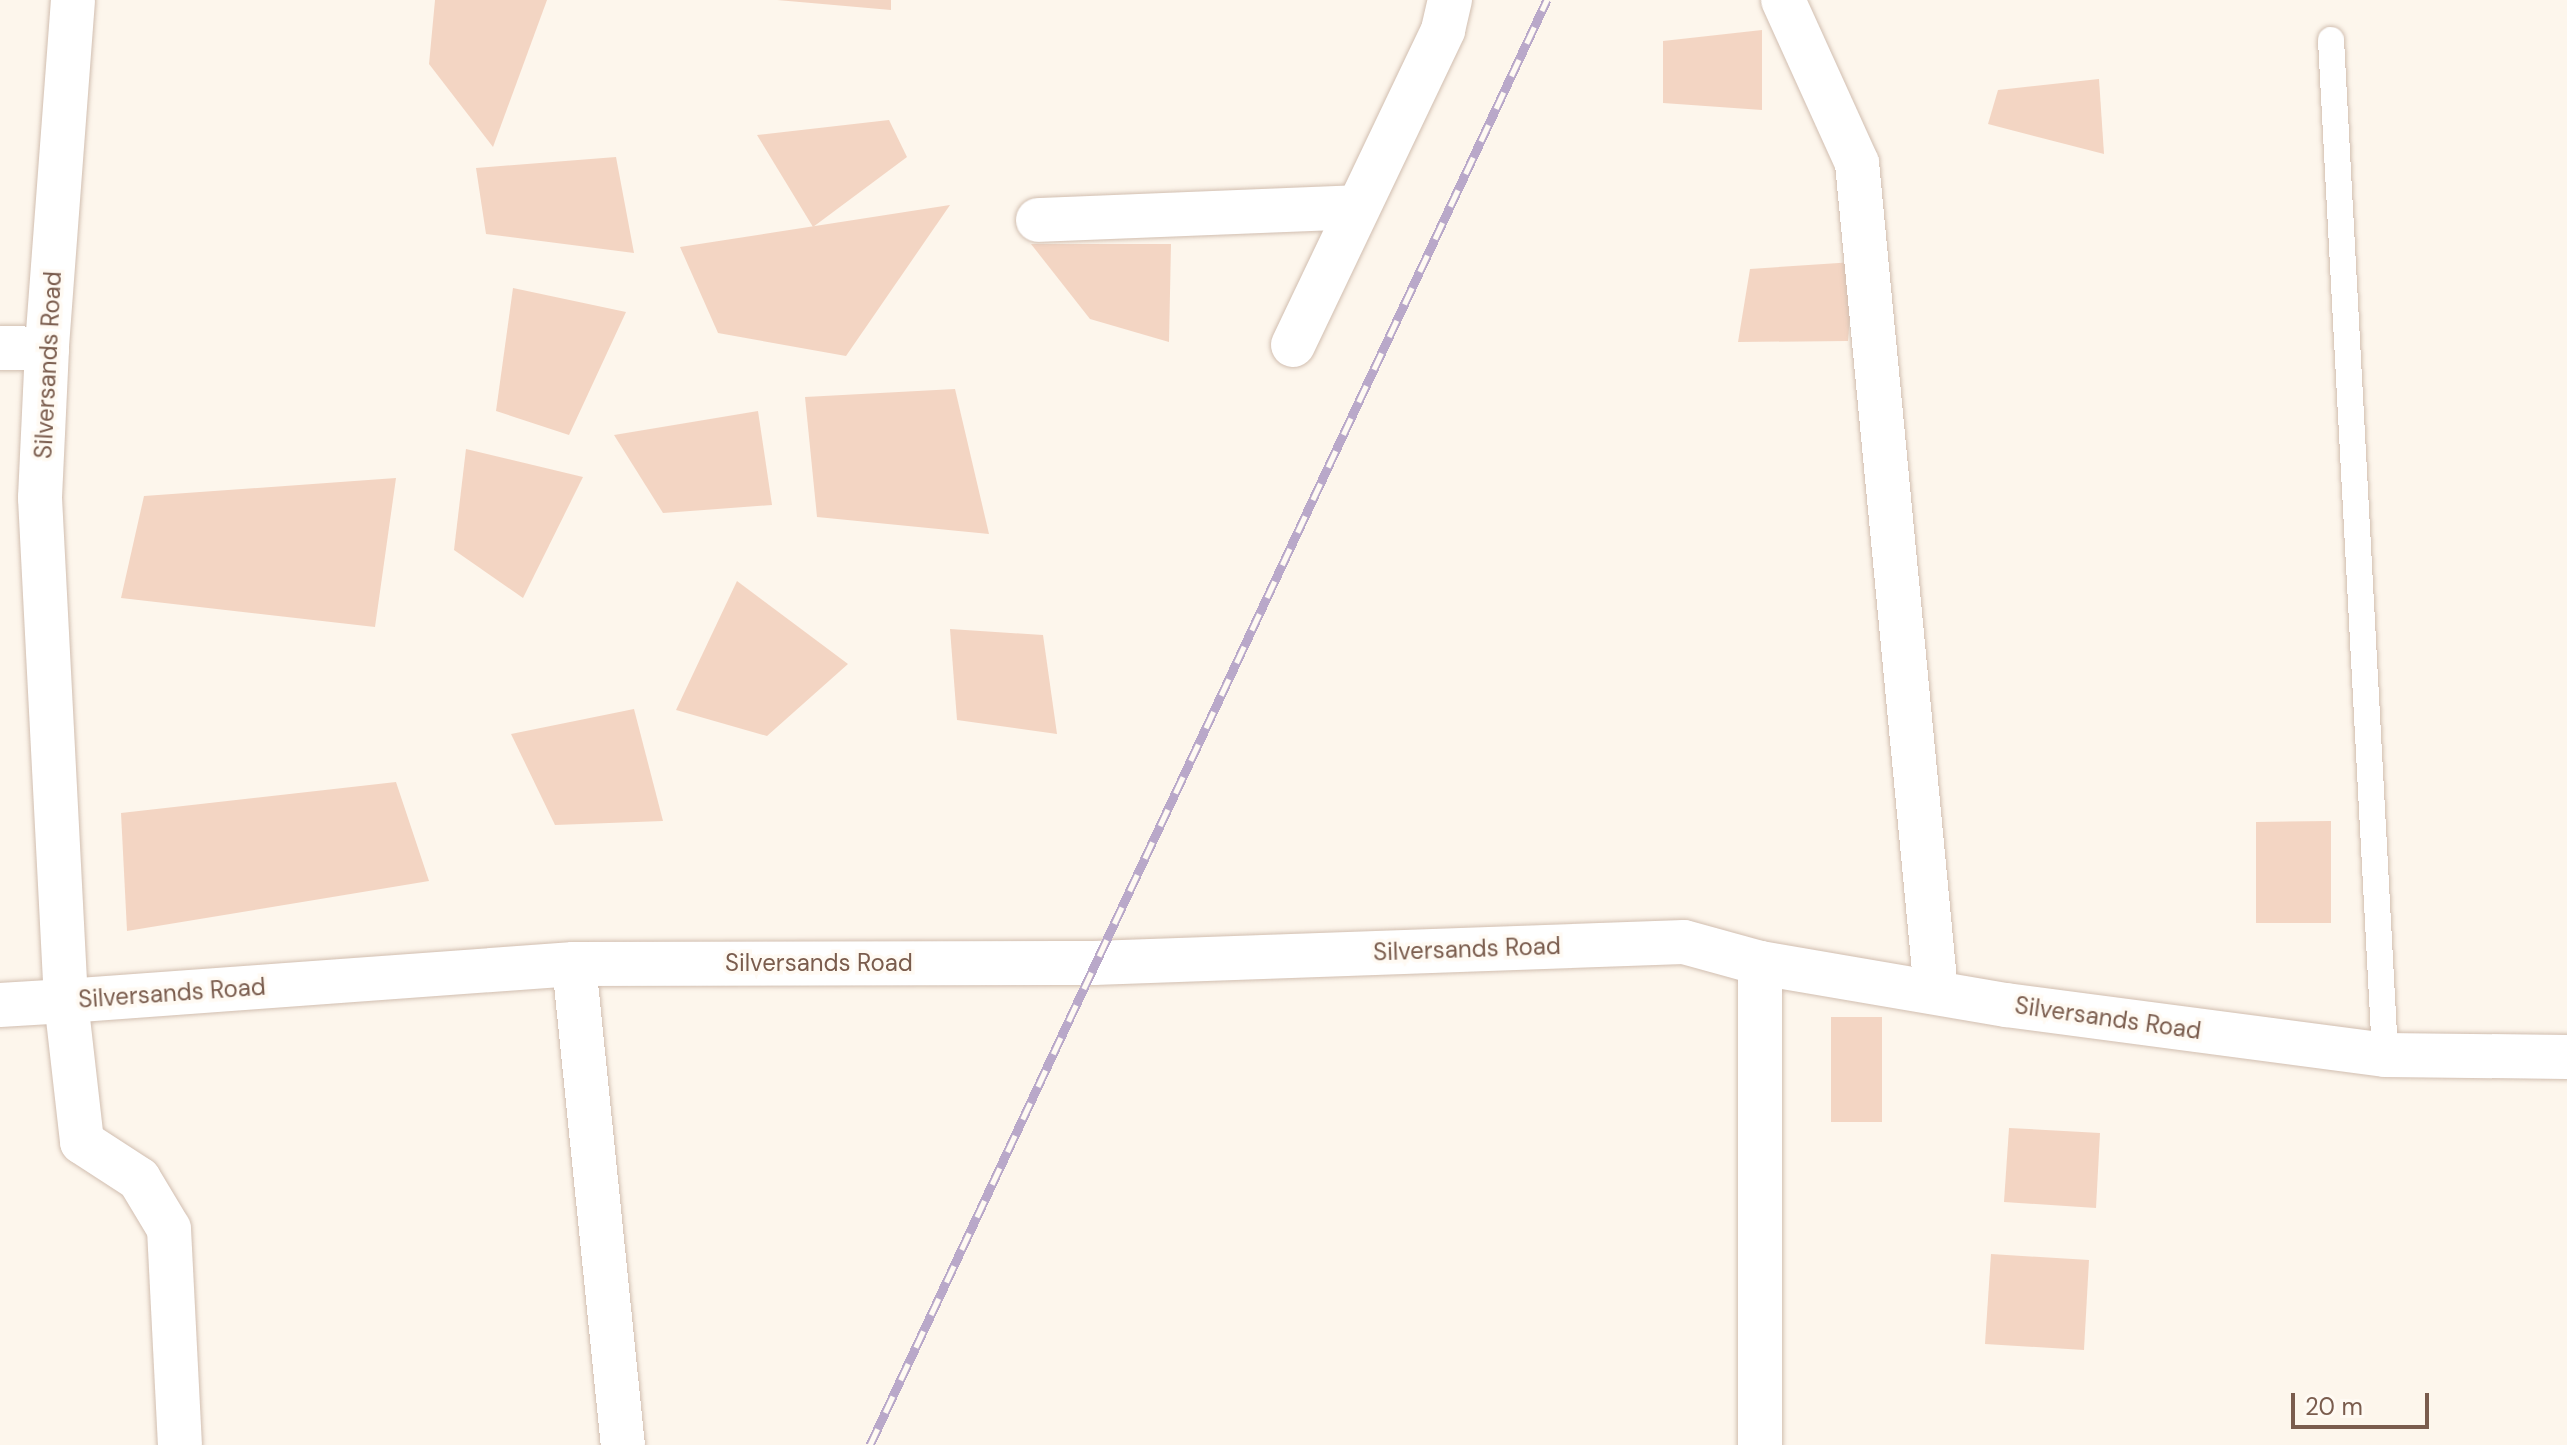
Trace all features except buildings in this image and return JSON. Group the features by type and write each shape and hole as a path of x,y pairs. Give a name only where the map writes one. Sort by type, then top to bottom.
{"street":[{"name":"Silversands Road","path":"73,0 47,349 40,498 66,1001 574,964 1094,963 1684,942 1760,963 2006,1005 2385,1055 2567,1057"},
{"path":"1293,345 1443,30 1450,0"},
{"path":"1783,0 1857,163 1936,991"},
{"path":"1038,220 1358,207"},
{"path":"0,348 47,349"},
{"path":"1760,963 1760,1445"},
{"path":"574,964 623,1445"},
{"path":"0,1005 66,1001 82,1142 139,1179 169,1229 180,1445"}],"lane":[{"path":"2331,40 2385,1055"}],"railway":[{"path":"870,1445 1547,0"}]}
